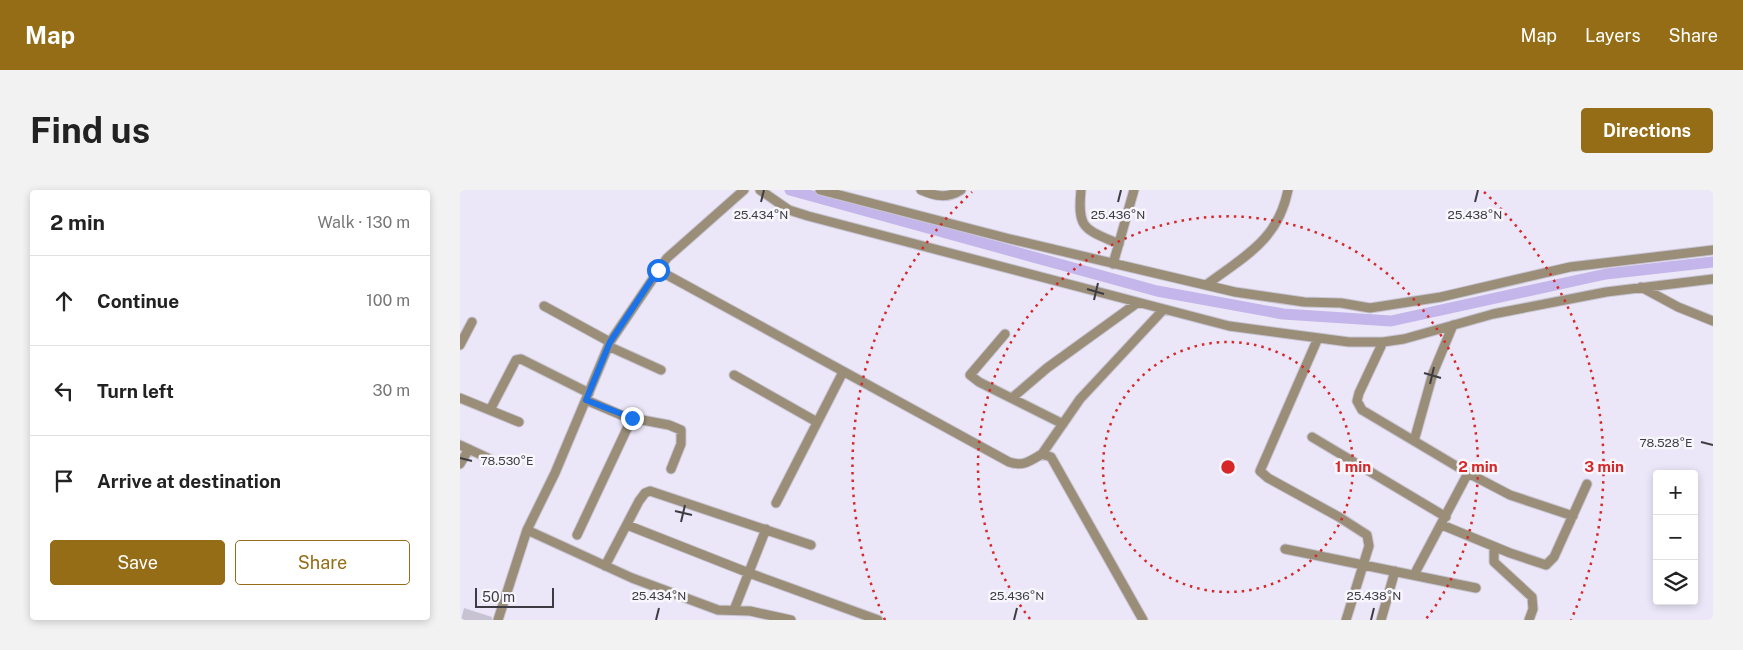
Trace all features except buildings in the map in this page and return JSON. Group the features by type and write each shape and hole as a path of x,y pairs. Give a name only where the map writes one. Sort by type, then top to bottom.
{"street":[{"path":"498,620 528,530 588,397 609,344 658,270 688,238 744,190"},
{"path":"760,190 789,210 808,216 1229,326 1318,338 1383,342 1502,312 1641,287 1713,279"},
{"path":"820,190 1113,264 1206,285 1304,302 1341,303 1370,308 1441,297 1570,268 1713,250"},
{"path":"921,190 942,196 952,195 961,190"},
{"path":"1081,190 1079,215 1083,224 1096,234 1119,244"},
{"path":"1206,285 1253,250 1273,230 1283,212 1288,190"},
{"path":"1113,264 1131,191"},
{"path":"658,270 843,372 1010,462 1019,465 1025,464 1042,454 1080,399 1163,310"},
{"path":"1641,287 1678,307 1713,321"},
{"path":"1012,398 1047,368 1137,303"},
{"path":"544,306 609,344 661,370"},
{"path":"460,345 472,322"},
{"path":"1414,441 1430,381 1453,325"},
{"path":"1005,334 970,374 980,382 1063,424"},
{"path":"1318,338 1260,471 1268,478 1331,512 1367,535 1369,546 1346,620"},
{"path":"1383,342 1359,393 1358,406 1468,473 1510,495 1573,516"},
{"path":"490,410 516,360 521,359 588,397 632,418 669,424 682,430 681,444 671,469"},
{"path":"776,503 843,372"},
{"path":"734,374 817,422"},
{"path":"460,398 519,422"},
{"path":"577,535 632,418"},
{"path":"1312,437 1444,521 1494,547 1546,565 1554,557 1587,484"},
{"path":"460,464 464,447 490,459"},
{"path":"1042,454 1051,457 1143,620"},
{"path":"1414,575 1468,473"},
{"path":"605,566 639,501 644,494 650,492 811,545"},
{"path":"627,525 749,573 878,620"},
{"path":"734,610 766,529"},
{"path":"528,530 605,566 700,604 718,610 750,611 791,620"},
{"path":"1494,547 1494,562 1532,597 1533,609 1530,620"},
{"path":"1285,549 1476,588"},
{"path":"1381,620 1396,571"}],"waterway":[{"path":"790,190 1157,291 1283,314 1391,321 1606,274 1713,262"}],"route":[{"path":"632,418 586,400 610,342 658,270"}]}
